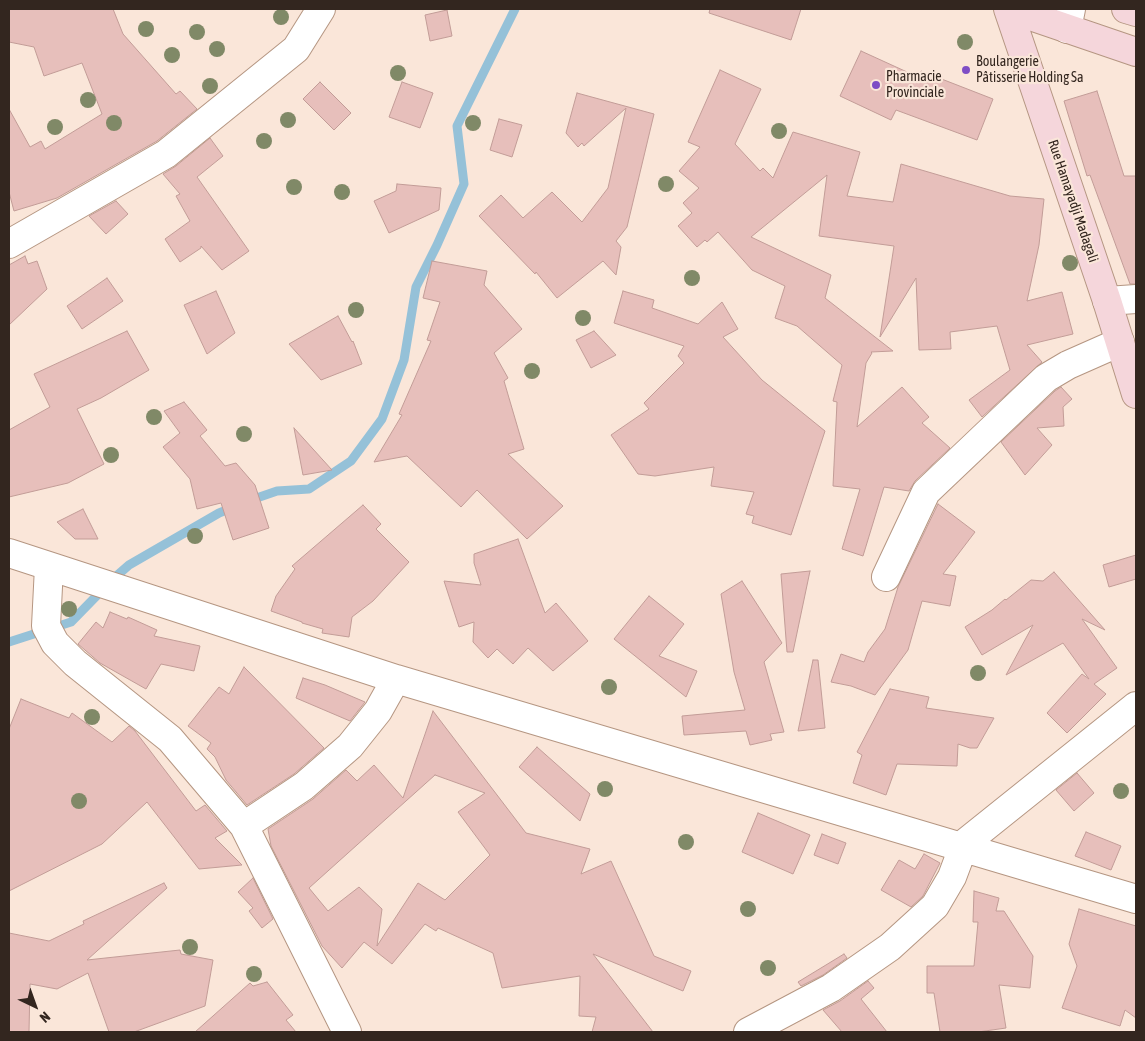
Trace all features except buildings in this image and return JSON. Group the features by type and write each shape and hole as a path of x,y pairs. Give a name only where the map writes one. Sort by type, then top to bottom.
{"street":[{"path":"9,244 166,154 296,49 321,9"},
{"path":"1009,9 1069,19 1136,52"},
{"name":"Rue Hamayadji Madagali","path":"1009,9 1107,301 1136,394"},
{"path":"1126,9 1136,12"},
{"path":"1107,301 1136,299"},
{"path":"886,577 926,492 1046,378 1068,365 1120,342"},
{"path":"9,553 396,679 1136,899"},
{"path":"49,567 46,626 55,643 75,663 170,739 244,826 347,1032"},
{"path":"244,826 304,786 350,746 378,711 396,679"},
{"path":"748,1032 832,988 890,947 935,906 952,877 958,861 960,847 1136,706"}],"waterway":[{"path":"248,501 277,491 309,489 351,461 382,419 404,360 416,287 464,184 457,126 515,9"},
{"path":"9,642 71,622 129,565 219,513 234,507"}],"place":[{"name":"Boulangerie Pâtisserie Holding Sa","path":"966,70"},
{"name":"Pharmacie Provinciale","path":"876,85"}]}
